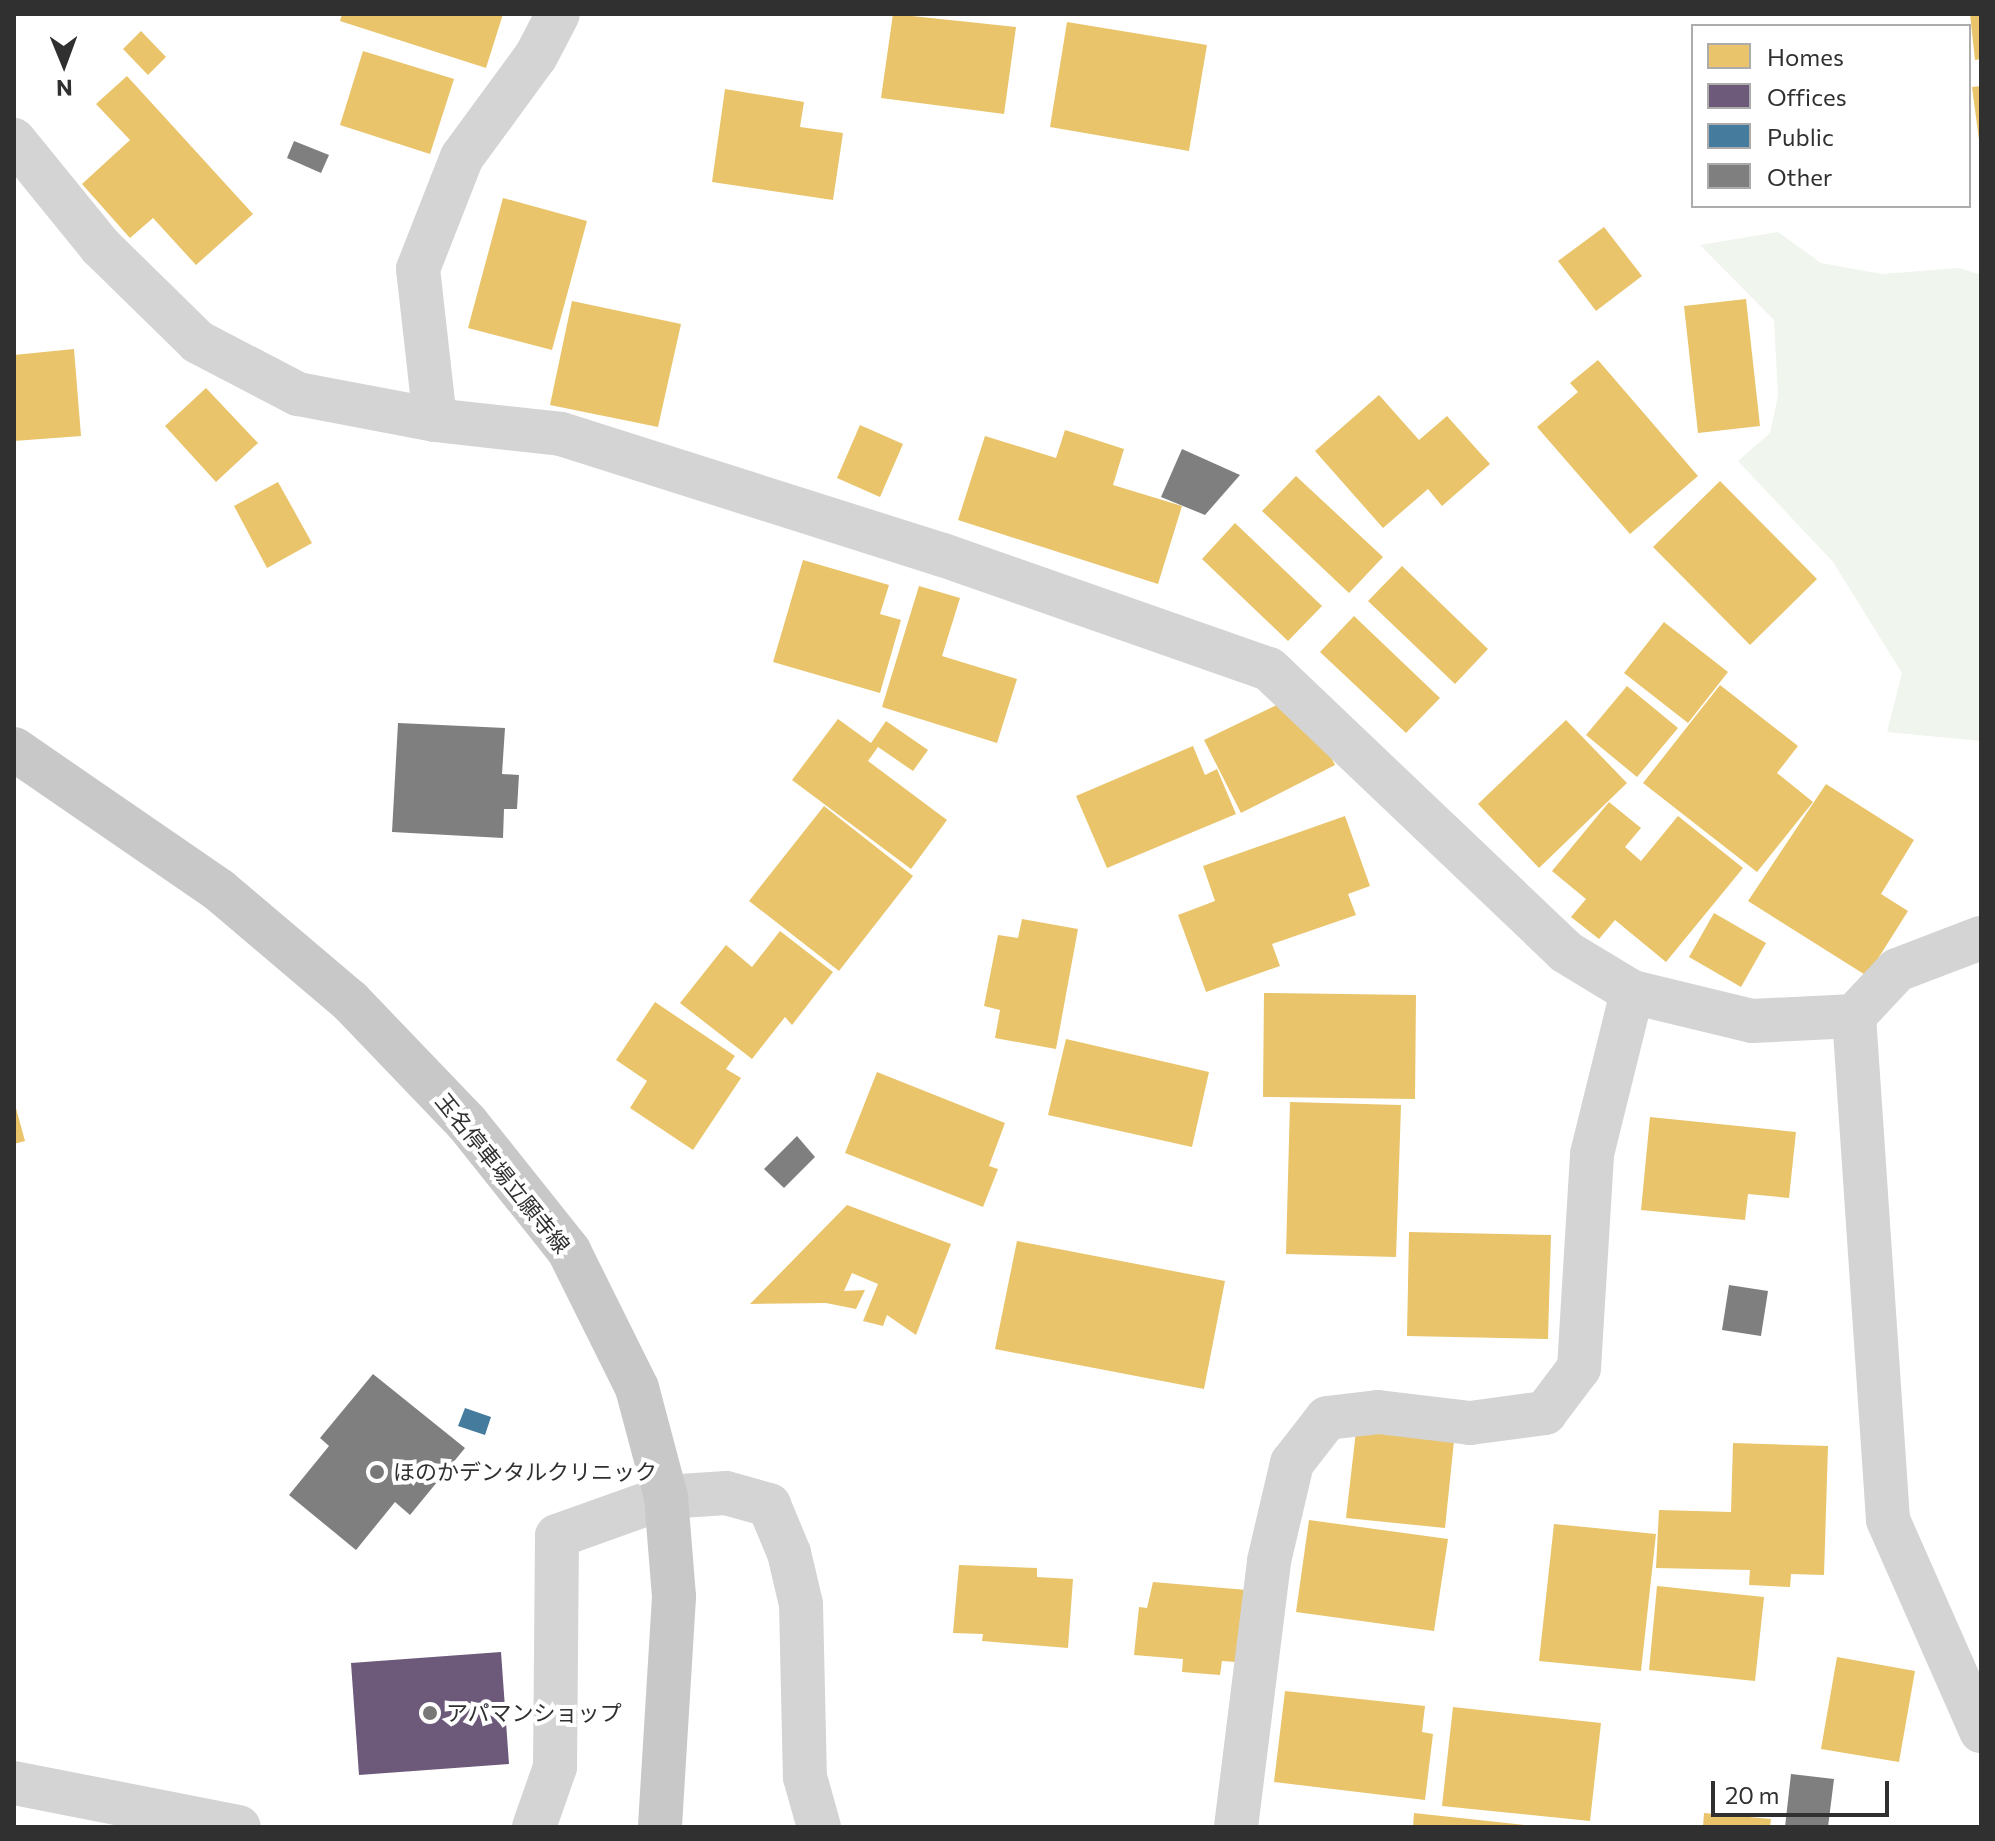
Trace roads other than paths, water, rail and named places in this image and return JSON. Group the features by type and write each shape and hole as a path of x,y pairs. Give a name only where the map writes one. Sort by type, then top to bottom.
{"main road":[{"name":"玉名停車場立願寺線","path":"14,749 219,890 350,1001 467,1123 569,1251 637,1388 666,1497 674,1597 660,1827"}],"street":[{"path":"435,420 418,269 462,157 536,56 558,14"},
{"path":"14,140 101,247 198,342 298,394 435,420 561,434 943,555 1269,669 1566,952 1632,992 1752,1021 1854,1016 1897,970 1981,938"},
{"path":"1236,1827 1269,1561 1292,1463 1327,1418 1378,1412 1470,1423 1545,1413 1579,1368 1592,1154 1632,992"},
{"path":"1854,1016 1888,1520 1965,1653 1981,1731"},
{"path":"534,1827 555,1767 557,1536 666,1497 726,1493 769,1505 789,1553 801,1604 805,1777 819,1827"},
{"path":"14,1783 239,1827"}],"place":[{"name":"ほのかデンタルクリニック","path":"377,1472"},
{"name":"アパマンショップ","path":"430,1713"}]}
